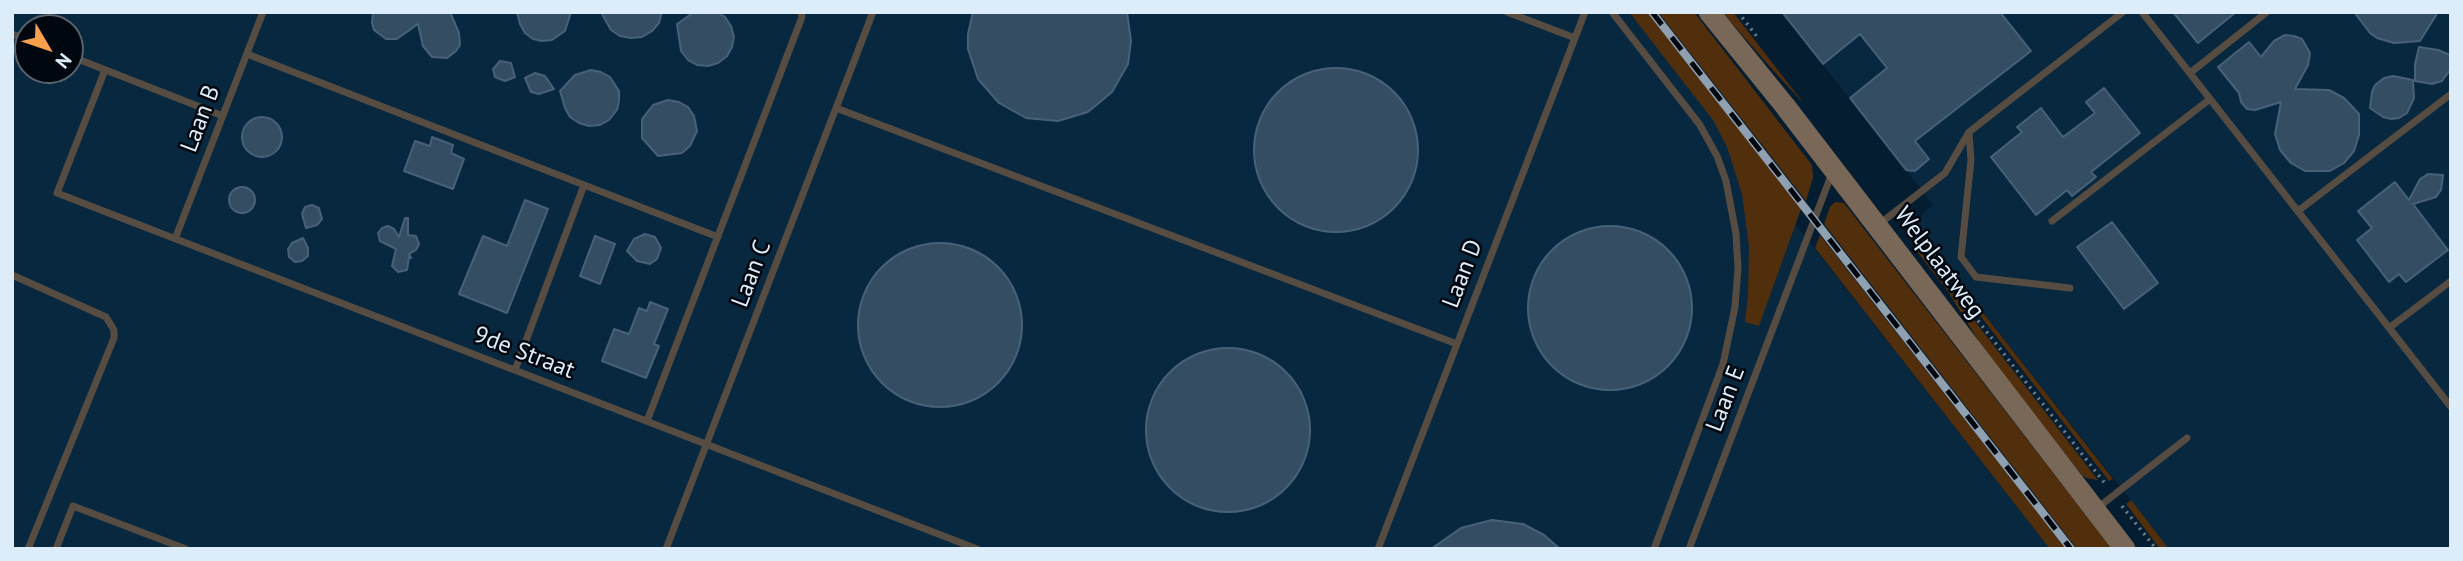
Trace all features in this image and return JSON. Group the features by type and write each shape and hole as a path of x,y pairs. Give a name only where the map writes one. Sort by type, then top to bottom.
{"street":[{"name":"Welplaatweg","path":"1709,12 1877,225 2125,549"}],"lane":[{"name":"Laan B","path":"176,239 263,12"},
{"path":"648,421 802,17 801,12"},
{"name":"Laan C","path":"666,549 873,12"},
{"path":"1507,12 1575,38"},
{"name":"Laan D","path":"1378,549 1585,12"},
{"path":"1612,12 1700,125 1717,156 1736,234 1738,268 1735,307 1723,364 1654,549"},
{"path":"1877,225 1945,173 1969,132 2123,12"},
{"path":"2142,12 2451,407"},
{"path":"2189,73 2267,12"},
{"path":"247,54 718,237"},
{"path":"84,62 223,116"},
{"name":"9de Straat","path":"105,70 57,193 977,549"},
{"path":"2298,211 2451,94"},
{"path":"2052,221 2210,99"},
{"path":"836,108 1457,344"},
{"path":"1969,132 1972,160 1961,257 1976,277 2070,288"},
{"name":"Laan E","path":"1689,549 1833,169"},
{"path":"515,370 584,185"},
{"path":"12,275 106,317 114,330 114,338 28,549"},
{"path":"2389,328 2447,283 2451,295"},
{"path":"2094,510 2187,438"},
{"path":"56,549 73,506 186,549"}],"shaded area":[{"path":"12,12 1629,12 2050,549 12,549"},
{"path":"1629,12 1647,12 1801,209 1759,326 1745,322 1749,247 1742,194 1727,147 1713,120"},
{"path":"1658,12 1694,12 1812,165 1813,177 1806,201"},
{"path":"1722,12 1733,12 1805,105 1771,68"},
{"path":"1782,12 2451,12 2451,549 2169,549 1917,228 1918,219 1933,205"},
{"path":"1835,202 1844,203 2112,549 2077,549 1824,224 1830,207"},
{"path":"1917,228 2113,479 2109,481 1918,236"},
{"path":"1820,235 2066,549 2050,549 1815,248"},
{"path":"1915,244 2098,480 2082,475 1988,356 1947,290 1914,248"},
{"path":"2131,500 2169,549 2160,549 2126,504"}],"building":[{"path":"373,12 450,12 459,33 460,45 447,58 432,57 423,46 418,24 397,39 386,39 374,30"},
{"path":"517,12 571,12 565,31 552,40 542,41 525,33"},
{"path":"601,12 662,12 659,23 652,31 642,37 631,38 620,36 611,30"},
{"path":"694,12 718,12 731,26 734,37 732,47 727,56 718,63 697,65 688,60 681,51 677,24"},
{"path":"973,12 1127,12 1131,41 1128,64 1112,92 1088,112 1058,121 1026,118 999,103 978,79 968,49"},
{"path":"1782,12 2000,12 2031,51 1915,141 1929,159 1915,171 1906,170 1850,98 1887,68 1860,34 1823,64"},
{"path":"2173,12 2236,12 2198,43"},
{"path":"2354,12 2438,12 2420,41 2394,43 2370,33"},
{"path":"2285,35 2302,39 2310,53 2308,65 2295,89 2329,90 2344,98 2359,114 2359,135 2354,151 2344,163 2330,171 2305,171 2291,163 2280,150 2275,134 2281,102 2255,110 2247,109 2241,102 2239,93 2218,67 2249,42 2261,57 2274,41"},
{"path":"2419,47 2450,55 2450,70 2442,81 2432,84 2415,81"},
{"path":"500,61 511,63 515,77 505,81 495,77 493,69"},
{"path":"1336,68 1367,74 1394,92 1412,119 1418,150 1412,181 1394,208 1367,226 1336,232 1305,226 1278,208 1260,181 1254,150 1260,119 1278,92 1305,74"},
{"path":"591,70 610,77 619,91 619,101 617,110 609,120 600,125 589,126 570,117 560,91 575,75"},
{"path":"535,73 545,76 554,89 539,94 531,92 525,78"},
{"path":"2393,76 2413,80 2414,98 2407,113 2391,119 2370,108 2375,85 2384,78"},
{"path":"2104,88 2140,133 2091,172 2096,177 2072,196 2067,190 2036,215 1991,157 2022,132 2017,127 2041,108 2063,137 2095,113 2086,102"},
{"path":"668,100 688,107 694,116 697,131 690,146 682,153 658,156 642,138 642,119 653,105"},
{"path":"262,117 270,118 276,123 281,129 281,145 276,151 270,156 262,157 254,156 248,151 243,145 242,137 243,129 248,123 254,118"},
{"path":"432,137 453,145 451,153 464,159 453,189 404,171 415,141 430,146"},
{"path":"2428,174 2443,175 2441,190 2436,197 2413,204 2448,250 2406,282 2399,274 2389,282 2357,240 2372,228 2358,211 2395,182 2409,200 2420,179"},
{"path":"242,187 251,191 255,200 251,209 242,213 233,209 229,200 233,191"},
{"path":"525,200 548,209 507,313 459,294 483,236 507,246"},
{"path":"312,205 319,208 322,219 317,225 306,228 302,214 305,207"},
{"path":"405,218 408,218 408,235 416,236 419,244 416,250 409,254 411,258 409,257 407,270 398,272 392,266 396,249 380,241 378,233 388,226 394,229 399,237"},
{"path":"2112,222 2158,283 2124,309 2077,247"},
{"path":"1610,226 1641,232 1668,250 1686,277 1692,308 1686,339 1668,366 1641,384 1610,390 1579,384 1552,366 1534,339 1528,308 1534,277 1552,250 1579,232"},
{"path":"645,234 655,237 661,248 657,259 650,264 637,261 627,251 634,239"},
{"path":"595,236 615,244 600,284 580,276"},
{"path":"303,238 308,248 308,256 295,262 289,257 288,249 292,243"},
{"path":"940,243 971,249 998,267 1016,294 1022,325 1016,356 998,383 971,401 940,407 909,401 882,383 864,356 858,325 864,294 882,267 909,249"},
{"path":"650,302 668,309 654,344 659,346 646,378 602,361 614,329 629,334 639,308 647,311"},
{"path":"1228,348 1259,354 1286,372 1304,399 1310,430 1304,461 1286,488 1259,506 1228,512 1197,506 1170,488 1152,461 1146,430 1152,399 1170,372 1197,354"},
{"path":"1492,520 1523,524 1544,535 1560,549 1431,549 1461,528"}],"railway":[{"path":"1652,12 2071,549"}]}
